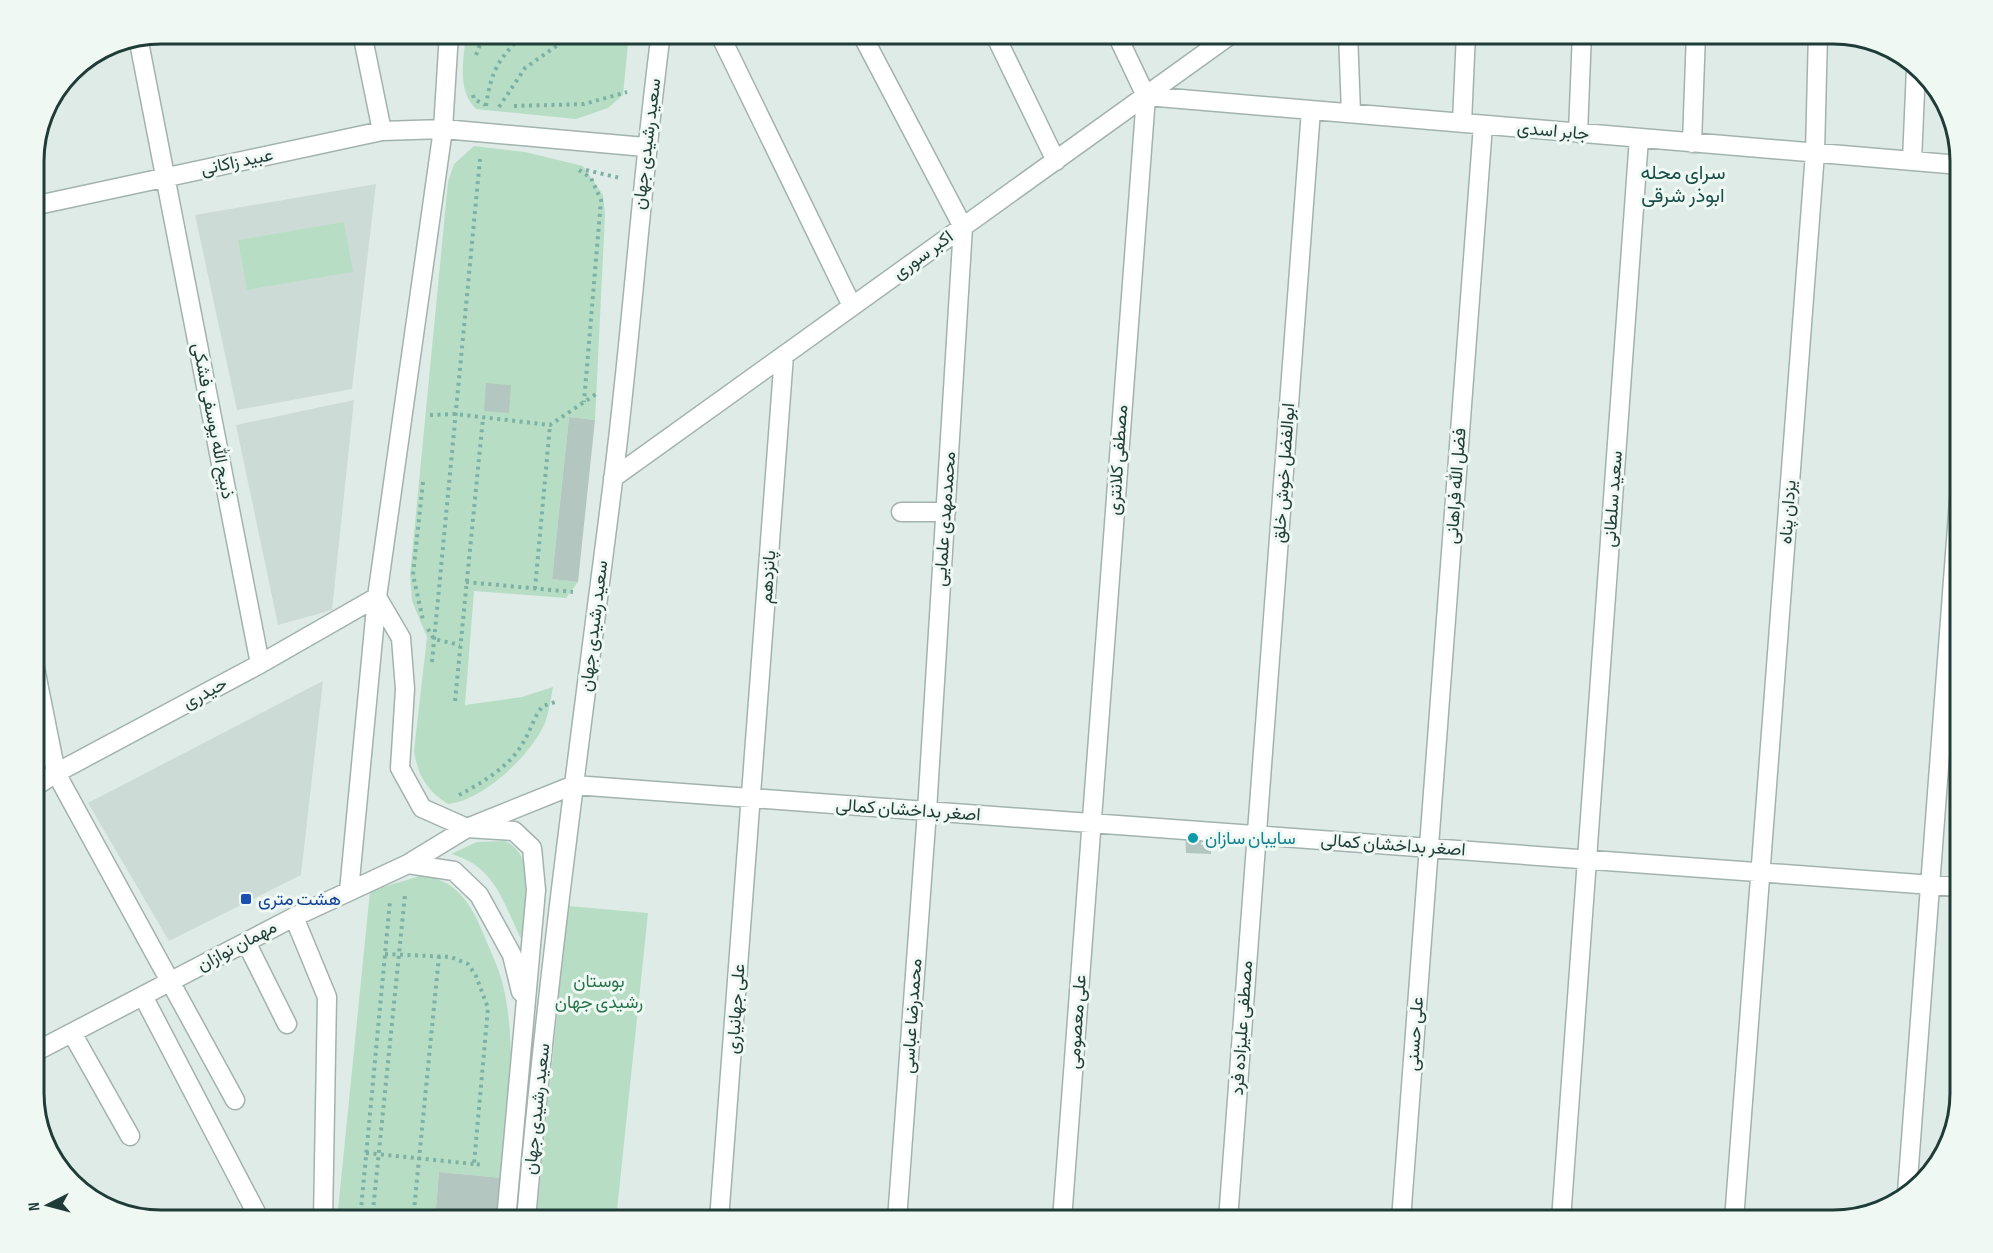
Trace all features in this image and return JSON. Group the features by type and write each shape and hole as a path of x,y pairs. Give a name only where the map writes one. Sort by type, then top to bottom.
{"street":[{"path":"364,44 382,131"},
{"path":"349,891 377,597 442,129 447,44"},
{"name":"سعید رشیدی جهان","path":"527,1210 574,785 613,478 645,147 659,44"},
{"path":"724,44 852,306"},
{"path":"867,44 963,227"},
{"path":"999,44 1056,161"},
{"path":"1121,44 1146,96"},
{"name":"اکبر سوری","path":"613,478 1218,44"},
{"path":"1348,44 1351,113"},
{"path":"1462,123 1466,44"},
{"path":"1578,133 1582,44"},
{"path":"1692,143 1696,44"},
{"name":"یزدان پناه","path":"1735,1210 1815,153 1818,44"},
{"name":"ذبیح الله یوسفی فشکی","path":"140,46 260,664"},
{"path":"1912,161 1916,79"},
{"name":"جابر اسدی","path":"1146,96 1950,164"},
{"name":"مصطفی کلانتری","path":"1091,823 1146,96"},
{"name":"ابوالفضل خوش خلق","path":"1257,835 1311,110"},
{"name":"فضل الله فراهانی","path":"1429,848 1483,125"},
{"name":"عبید زاکانی","path":"44,204 382,131 442,129 645,147"},
{"name":"سعید سلطانی","path":"1562,1210 1639,138"},
{"name":"محمدمهدی علمایی","path":"927,811 963,227"},
{"name":"پانزدهم","path":"752,798 784,356"},
{"path":"901,512 946,512"},
{"path":"377,597 401,638 405,689 400,768 422,808 467,828"},
{"name":"حیدری","path":"44,780 260,664 377,597"},
{"path":"1909,1182 1950,620"},
{"path":"44,713 56,772 235,1100"},
{"name":"اصغر بداخشان کمالی","path":"574,785 1950,886"},
{"name":"مهمان نوازان","path":"44,1044 72,1033 294,916 400,867 467,828 574,785"},
{"name":"علی جهانیاری","path":"720,1210 752,798"},
{"name":"محمدرضا عباسی","path":"898,1210 927,811"},
{"name":"علی معصومی","path":"1063,1210 1091,823"},
{"name":"سعید رشیدی جهان","path":"467,828 514,831 532,848 536,890 507,1210"},
{"name":"مصطفی علیزاده فرد","path":"1229,1210 1257,835"},
{"name":"علی حسنی","path":"1402,1210 1429,848"},
{"path":"400,867 454,871 479,895 512,955 525,1008"},
{"path":"294,916 327,997 323,1210"},
{"path":"246,942 287,1024"},
{"path":"143,996 249,1210"},
{"path":"72,1033 130,1136"}],"path":[{"path":"473,62 481,44"},
{"path":"431,672 482,133 489,83 499,59 514,44"},
{"path":"482,133 488,120 525,68 559,44"},
{"path":"472,87 474,99 486,105 500,106 584,104 654,84"},
{"path":"572,167 591,178 601,201 584,402"},
{"path":"430,415 456,414 550,425 623,376"},
{"path":"428,426 431,403"},
{"path":"455,700 483,418"},
{"path":"535,589 550,425"},
{"path":"424,472 413,575 419,608 434,639"},
{"path":"466,582 597,595"},
{"path":"434,639 460,645"},
{"path":"422,808 438,807 488,778 522,745 543,706 585,693"},
{"path":"361,1210 385,954 400,867"},
{"path":"373,1210 399,954 400,867"},
{"path":"385,954 451,957 468,964 476,976 488,1008 474,1164"},
{"path":"413,1210 440,956"},
{"path":"366,1153 490,1166"}],"shaded area":[{"path":"376,184 352,389 237,410 195,215"},
{"path":"354,400 332,610 278,625 236,425"},
{"path":"323,681 301,875 169,941 88,803"}],"green space":[{"path":"465,44 628,44 623,95 608,108 576,119 476,109 466,93 463,63"},
{"path":"474,146 525,152 583,166 603,195 605,215 595,420 569,417 552,579 578,582 566,598 474,591 465,705 522,697 553,687 548,714 529,749 504,774 476,795 448,804 434,794 425,782 418,768 414,751 427,637 412,601 410,575 448,182 454,164"},
{"path":"344,222 353,272 247,290 238,240"},
{"path":"505,841 516,849 523,859 526,871 527,899 521,939 503,899 488,876 478,867 451,854 477,842"},
{"path":"420,876 432,878 452,887 467,902 478,922 501,979 508,1009 511,1057 502,1178 439,1172 436,1210 338,1210 370,891"},
{"name":"بوستان رشیدی جهان","path":"568,906 648,913 617,1210 537,1210"}],"building":[{"path":"486,383 511,385 509,413 484,411"},
{"path":"569,417 595,420 578,582 552,579"},
{"name":"سایبان سازان","path":"1185,830 1201,831 1201,845 1211,844 1211,854 1186,853"},
{"path":"439,1172 502,1178 499,1210 436,1210"}],"place":[{"name":"سایبان سازان","path":"1193,838"},
{"name":"هشت متری","path":"246,899"}],"district":[{"name":"سرای محله ابوذر شرقی","path":"1683,184"}]}
